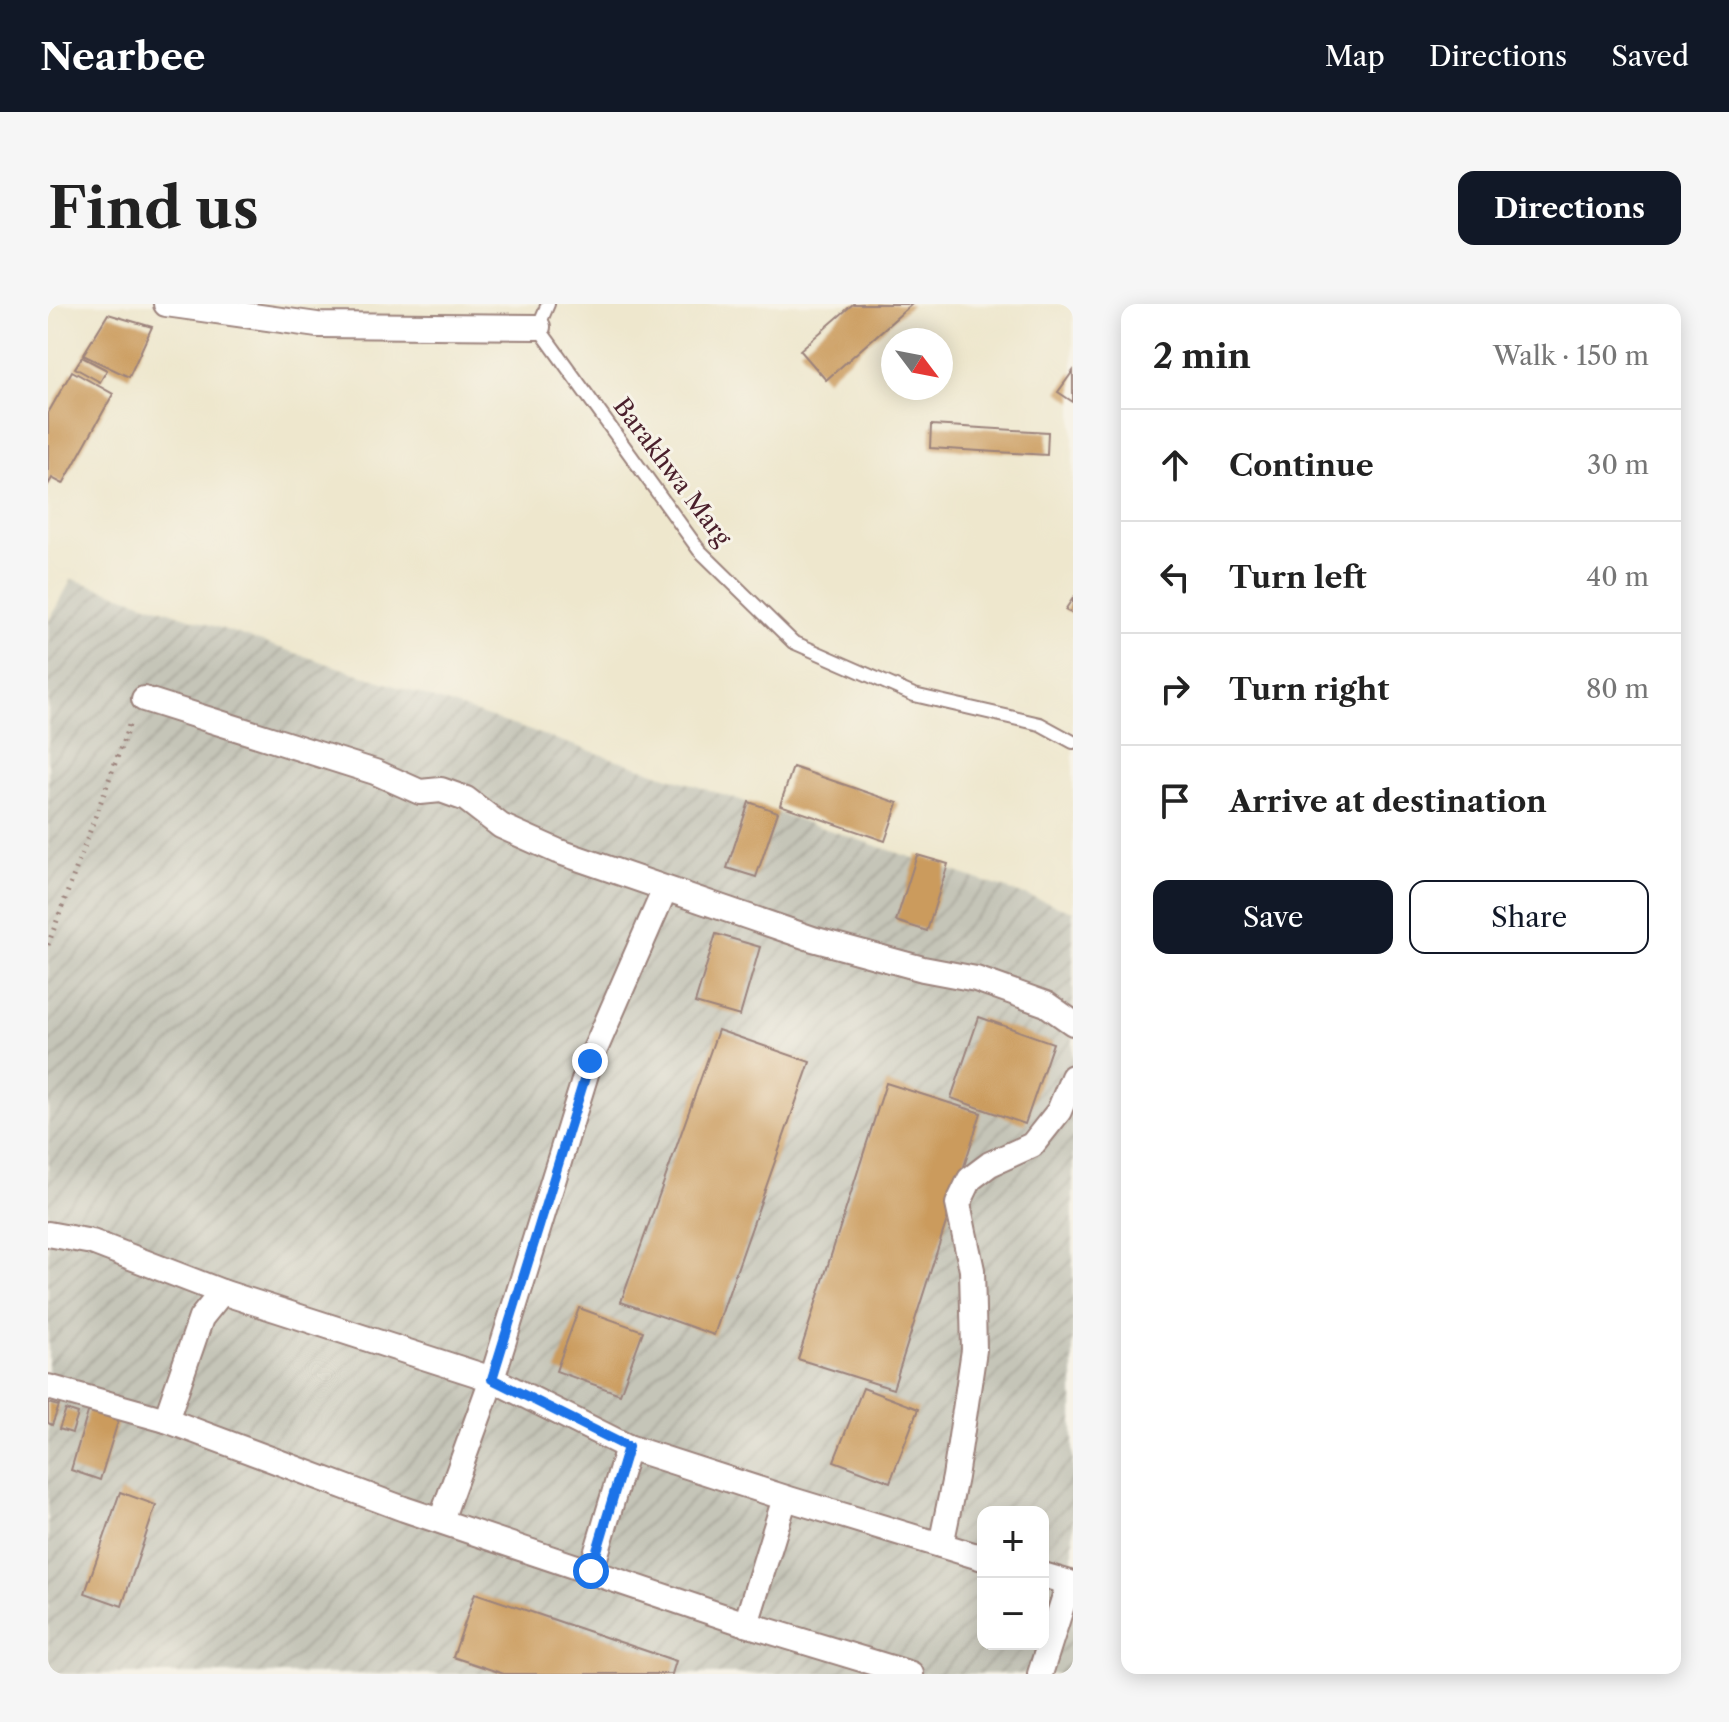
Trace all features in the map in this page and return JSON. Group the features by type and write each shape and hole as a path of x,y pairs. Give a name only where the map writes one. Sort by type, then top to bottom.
{"street":[{"path":"166,304 317,325 538,327"},
{"path":"303,304 317,325"},
{"path":"144,699 375,772 420,792 441,790 454,794 466,799 501,826 557,851 813,939 923,969 976,979 1046,1004 1073,1023"},
{"path":"441,1520 492,1379 590,1061 665,889"},
{"path":"941,1545 955,1477 974,1350 972,1270 958,1204 970,1179 990,1164 1032,1145 1059,1111 1073,1077"},
{"path":"48,1234 92,1242 222,1292 492,1379 628,1447 977,1556"},
{"path":"166,1420 201,1318 222,1292"},
{"path":"48,1387 166,1420 404,1509 746,1624 911,1674"},
{"path":"591,1571 628,1447"},
{"path":"746,1624 785,1498"},
{"path":"1040,1674 1071,1583 1049,1577"}],"lane":[{"path":"538,327 548,304"},
{"name":"Barakhwa Marg","path":"538,327 699,550 793,642 914,695 1040,724 1073,742"}],"path":[{"path":"48,945 135,709 144,699"}],"shaded area":[{"path":"72,579 1073,911 1073,1674 48,1674 48,622"}],"building":[{"path":"853,304 912,304 881,328 881,331 826,380 800,350"},
{"path":"108,314 152,327 129,377 83,355"},
{"path":"82,357 107,370 100,382 75,368"},
{"path":"72,371 113,394 63,484 52,478 48,485 48,413"},
{"path":"1073,371 1073,402 1058,392"},
{"path":"931,425 1048,432 1047,455 930,448"},
{"path":"1073,598 1073,614 1065,610"},
{"path":"793,767 898,803 885,841 780,805"},
{"path":"749,802 778,812 756,877 727,868"},
{"path":"917,855 948,864 927,931 896,921"},
{"path":"716,934 760,947 740,1016 695,1003"},
{"path":"979,1017 1053,1043 1025,1124 951,1098"},
{"path":"718,1030 810,1062 714,1335 621,1302"},
{"path":"886,1083 981,1113 893,1389 798,1359"},
{"path":"579,1308 643,1331 620,1394 556,1371"},
{"path":"863,1388 918,1409 890,1482 834,1461"},
{"path":"48,1403 59,1406 52,1425 48,1423"},
{"path":"89,1409 119,1418 100,1480 71,1470"},
{"path":"66,1410 78,1414 72,1433 59,1429"},
{"path":"120,1492 156,1505 122,1606 85,1593"},
{"path":"475,1593 676,1661 672,1674 504,1674 453,1657"}],"route":[{"path":"590,1061 492,1379 628,1447 591,1571"}]}
